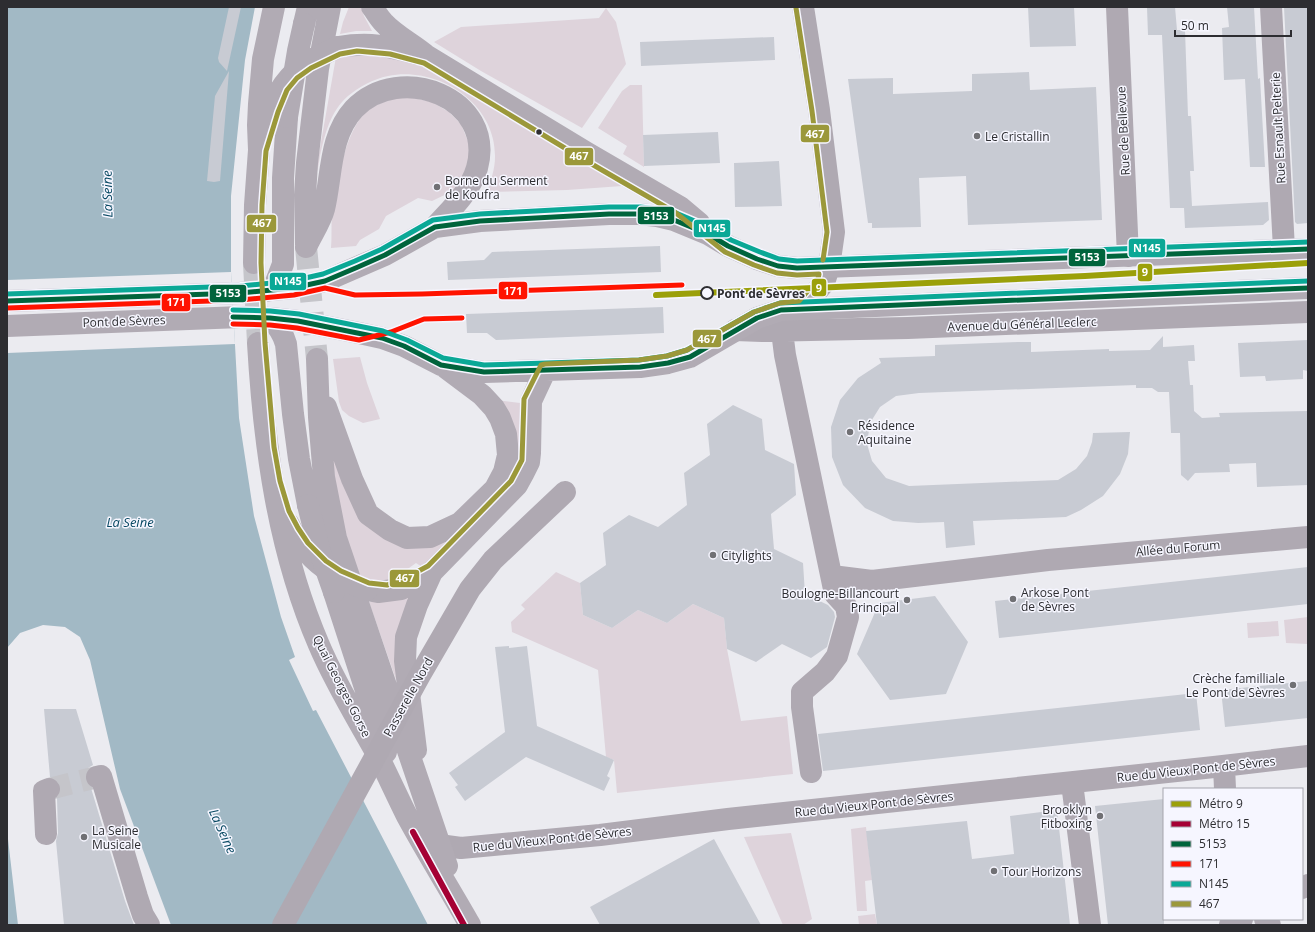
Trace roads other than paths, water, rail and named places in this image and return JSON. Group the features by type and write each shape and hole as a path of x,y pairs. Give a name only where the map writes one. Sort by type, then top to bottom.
{"main road":[{"path":"254,263 255,205 259,150 258,125 263,59 274,7"},
{"path":"268,291 325,281 385,256 435,227 463,196 474,176 479,158 480,147 476,129 465,113 456,104 439,93 416,87 387,89 376,94 354,109 343,126 336,144 324,211 306,247 305,195 307,163 318,69 330,7"},
{"path":"372,7 384,23 427,56 600,161 680,207 728,246"},
{"path":"268,291 276,282 283,264 283,178 287,117 298,51 306,15"},
{"path":"259,150 264,136 266,122 281,86 292,73 307,62 338,47 357,44 374,44 427,56"},
{"path":"435,227 480,221 609,214 639,214 657,216 674,220 708,234 728,246 757,259 778,266 797,268 1308,248"},
{"name":"Avenue du Général Leclerc","path":"241,317 298,321 382,338 404,346 441,365 484,372 545,371 640,367 668,363 690,357 757,318 781,310 1308,288"},
{"name":"Pont de Sèvres","path":"7,301 268,291"},
{"name":"Pont de Sèvres","path":"7,326 241,317"},
{"path":"270,318 283,334 286,344 292,414 299,459 308,505 320,552 336,584 406,814"},
{"name":"Quai Georges Gorse","path":"258,343 267,448 280,518 297,585 319,644 333,675 383,767 406,814 470,925"},
{"name":"Quai Georges Gorse","path":"318,359 317,382 324,477 336,538 447,867 452,894"},
{"path":"317,382 352,479 368,514 390,530 407,538 430,537 460,522 495,490 504,472 508,455 506,434 500,418 488,401 462,379 441,365"},
{"path":"273,483 283,514 292,532 303,548 322,566 336,584 378,592 401,588 432,572 517,485 529,462 531,401 545,371"},
{"path":"418,783 415,738 405,661 406,637 417,605 432,572"}],"street":[{"path":"802,308 824,283 829,267 834,232 819,110 803,7"},
{"name":"Rue de Bellevue","path":"1117,7 1128,256"},
{"name":"Rue Esnault Pelterie","path":"1272,7 1284,250"},
{"name":"Avenue du Général Leclerc","path":"735,330 782,331 915,328 1308,312"},
{"path":"782,331 785,355 836,594 846,606 848,617 837,656 825,672 802,692 802,707 812,772"},
{"name":"Passerelle Nord","path":"283,925 420,675 470,589 493,560 565,492"},
{"name":"Allée du Forum","path":"832,576 872,581 1048,560 1308,537"},
{"name":"Rue du Vieux Pont de Sèvres","path":"439,845 461,848 600,835 736,818 1308,756"},
{"path":"1224,766 1225,788"},
{"path":"97,777 101,776 137,898 143,915 149,925"},
{"path":"1072,782 1090,925"},
{"path":"46,834 44,790 49,789"},
{"path":"1230,925 1240,920"}],"water":[{"name":"La Seine","path":"7,7 255,7 245,60 231,196 231,272 239,418 254,516 281,617 295,657 289,660 313,711 316,710 428,925 171,925 120,789 90,660 80,637 65,627 43,625 20,633 7,648"},
{"path":"7,810 8,839 18,925 7,925"}],"tunnel":[{"path":"306,247 317,359"},
{"path":"254,263 258,343"},
{"path":"49,789 97,777"}],"metro line":[{"name":"9","path":"656,295 1085,276 1308,263"},
{"name":"15","path":"413,832 464,925"}],"place":[{"name":"Le Cristallin","path":"977,136"},
{"name":"Borne du Serment de Koufra","path":"437,187"},
{"name":"Pont de Sèvres","path":"707,293"},
{"name":"Résidence Aquitaine","path":"850,432"},
{"name":"Citylights","path":"713,555"},
{"name":"Arkose Pont de Sèvres","path":"1013,599"},
{"name":"Boulogne-Billancourt Principal","path":"907,600"},
{"name":"Crèche familliale Le Pont de Sèvres","path":"1293,685"},
{"name":"Brooklyn Fitboxing","path":"1100,816"},
{"name":"La Seine Musicale","path":"84,837"},
{"name":"Tour Horizons","path":"994,871"}]}
